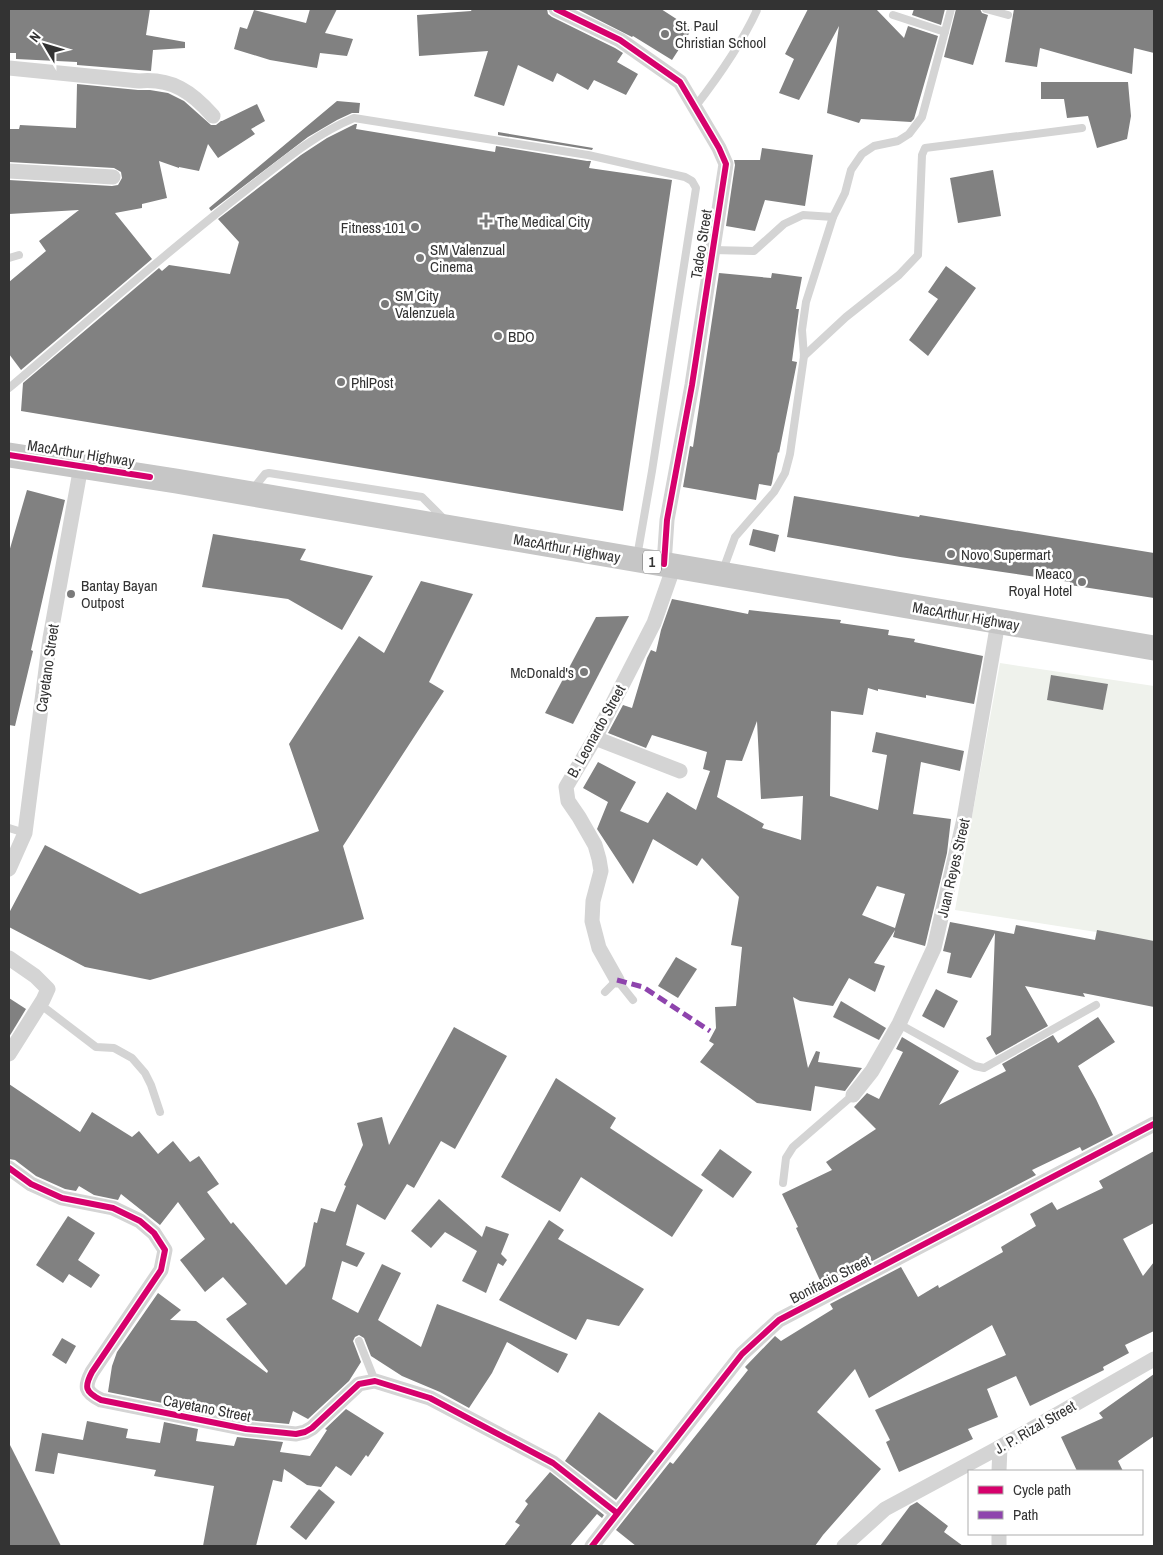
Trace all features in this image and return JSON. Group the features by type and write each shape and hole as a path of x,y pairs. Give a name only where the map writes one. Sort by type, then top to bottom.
{"highway":[{"name":"MacArthur Highway","path":"9,455 249,493 1154,648"}],"street":[{"name":"Tadeo Street","path":"556,9 620,40 680,82 719,148 726,164 692,386 667,520 669,565"},
{"path":"9,68 139,81 160,80 183,89 213,116"},
{"path":"9,171 113,177"},
{"name":"Cayetano Street","path":"9,868 25,833 50,638 81,466"},
{"name":"B. Leonardo Street","path":"617,980 599,948 593,932 593,901 601,871 599,859 595,845 566,797 566,787 595,738 654,623 669,565"},
{"name":"Juan Reyes Street","path":"853,1095 872,1071 899,1024 934,948 964,819 998,622"},
{"path":"595,738 680,772"},
{"path":"9,958 35,976 48,989 9,1054"},
{"name":"Bonifacio Street","path":"592,1546 742,1354 779,1320 1154,1124"},
{"name":"Cayetano Street","path":"9,1168 31,1184 62,1198 113,1208 140,1221 154,1233 164,1250 161,1270 86,1383 87,1389 92,1396 101,1400 246,1429 296,1434 312,1428 360,1384 374,1381"},
{"name":"J. P. Rizal Street","path":"844,1546 885,1509 1000,1447 1154,1359"},
{"path":"374,1381 430,1398 553,1463 617,1513"},
{"path":"999,1470 1000,1447"}],"lane":[{"path":"694,107 723,70 746,33 757,9"},
{"path":"722,574 735,537 774,492 785,473 790,454 804,356 802,330 806,302 833,217 845,193 851,170 862,154 874,146 898,141 909,134 922,117 951,9"},
{"path":"986,9 1008,15"},
{"path":"893,15 944,32"},
{"path":"9,388 212,217 292,154 322,133 354,118 588,154 685,178 692,181 696,188 637,560"},
{"path":"804,356 846,317 899,275 918,255 922,155 925,148 1082,128"},
{"path":"713,250 754,252 784,224 803,215 833,217"},
{"path":"9,258 19,255"},
{"path":"9,828 25,833"},
{"path":"605,992 617,980 632,1000"},
{"path":"40,1004 96,1047 114,1048 132,1058 146,1073 160,1112"},
{"path":"899,1024 975,1066 984,1068 1096,1005"},
{"path":"783,1183 786,1158 793,1147 853,1095"},
{"path":"359,1340 374,1381"}],"shaded area":[{"path":"1000,663 1154,686 1154,941 955,910"}],"building":[{"path":"9,9 150,9 146,35 185,42 185,48 153,50 151,71 77,65 77,62 16,59 16,53 9,53"},
{"path":"310,9 337,9 325,33 353,39 347,56 320,53 317,68 270,60 234,49 240,27 247,29 254,10 306,23"},
{"path":"472,9 547,9 548,14 552,17 623,53 617,62 638,74 626,95 594,80 588,90 557,73 553,82 518,65 504,106 474,96 488,51 419,56 417,15 471,11"},
{"path":"577,9 661,9 692,29 672,60 633,36"},
{"path":"808,9 876,9 904,38 908,26 938,36 914,119 911,122 861,119 859,123 827,113 839,26 799,100 779,93 794,59 785,54"},
{"path":"914,9 945,9 941,25 912,15"},
{"path":"956,9 980,9 982,13 988,15 973,65 944,57"},
{"path":"1014,9 1154,9 1154,53 1134,48 1132,74 1040,48 1037,67 1005,62"},
{"path":"1041,82 1128,82 1131,116 1127,139 1097,148 1088,116 1067,118 1064,99 1041,99"},
{"path":"77,84 168,93 184,101 211,125 216,125 257,104 265,121 251,129 255,134 218,158 208,144 199,171 179,168 159,161 167,198 142,204 142,208 115,213 152,259 21,370 9,354 9,282 46,251 39,241 79,210 9,214 9,180 112,186 118,185 122,178 121,172 114,168 9,162 9,129 19,129 20,125 76,128"},
{"path":"337,101 360,103 359,113 352,113 337,120 308,137 211,211 209,208"},
{"path":"357,124 356,129 495,152 496,146 591,161 589,168 672,180 623,511 21,411 23,383 159,268 162,271 169,265 230,274 239,242 218,219 301,155 327,138"},
{"path":"498,132 593,148 592,150 498,135"},
{"path":"762,148 813,155 805,206 765,200 755,231 726,226 735,165 734,160 760,160"},
{"path":"993,170 1001,216 958,223 950,178"},
{"path":"946,266 976,288 928,356 909,340 938,299 928,292"},
{"path":"719,273 771,278 772,273 802,277 796,309 799,309 792,361 797,362 779,453 771,486 759,484 756,500 683,487 690,446 693,447"},
{"path":"27,490 65,500 15,726 9,725 9,552"},
{"path":"794,496 1154,553 1154,598 1070,585 1070,582 900,557 787,537"},
{"path":"753,529 779,535 775,552 749,545"},
{"path":"213,534 306,549 300,560 373,576 342,630 288,599 202,587"},
{"path":"421,581 473,594 429,682 444,691 343,846 364,919 150,980 85,967 9,927 9,913 45,845 140,894 319,831 289,744 359,636 384,653"},
{"path":"672,599 748,614 749,610 841,620 840,623 889,630 888,635 915,639 914,642 983,656 974,704 926,695 926,698 868,688 863,715 831,711 830,796 878,810 887,755 872,752 876,732 964,751 960,771 921,762 913,814 951,819 947,853 925,946 893,937 895,930 874,963 885,966 875,992 849,978 833,1006 800,1001 793,997 808,1068 816,1051 820,1052 818,1062 862,1068 845,1091 815,1086 811,1111 757,1103 700,1062 714,1044 709,1041 716,1028 715,1007 736,1006 742,947 731,945 739,897 702,858 697,866 653,839 633,884 597,829 608,802 583,788 598,762 636,782 620,811 648,823 667,792 696,810 710,771 703,769 707,752 652,735 646,748 608,733 623,705 632,708 647,658 651,650 656,652 661,630","holes":["757,721 761,799 803,796 801,840 762,828 764,824 717,797 726,760 742,761","877,886 905,894 895,928 862,915"]},
{"name":"McDonald's","path":"629,616 573,724 545,713 596,617"},
{"path":"1051,675 1108,684 1103,710 1047,700"},
{"path":"950,922 1014,934 1016,925 1095,940 1097,930 1154,941 1154,1007 1083,993 1085,997 1025,986 1048,1026 996,1055 986,1038 991,1035 995,933 971,978 947,973 951,953 943,951"},
{"path":"676,957 697,969 678,998 658,986"},
{"path":"936,989 958,1001 944,1028 922,1016"},
{"path":"9,998 26,1009 9,1037"},
{"path":"841,1001 886,1028 879,1040 833,1017"},
{"path":"1098,1017 1115,1042 1078,1066 1113,1135 1082,1151 1080,1147 1032,1170 1036,1175 823,1287 782,1194 832,1170 826,1162 876,1129 854,1107 867,1093 879,1099 903,1052 896,1049 902,1037 959,1071 939,1105 1006,1071 1002,1064 1053,1035 1058,1043"},
{"path":"454,1027 507,1056 455,1149 441,1141 414,1188 407,1184 385,1220 357,1204 346,1245 365,1253 357,1267 342,1261 332,1299 358,1313 382,1264 401,1273 378,1320 421,1347 437,1304 568,1354 558,1373 507,1342 492,1373 469,1408 440,1392 402,1376 371,1356 364,1338 359,1335 353,1341 361,1362 349,1381 308,1419 293,1411 289,1424 247,1420 241,1418 242,1414 202,1408 202,1411 108,1392 112,1366 117,1352 158,1293 181,1310 170,1320 196,1321 267,1373 268,1371 226,1319 247,1304 223,1277 205,1292 180,1260 205,1239 178,1202 160,1225 121,1194 118,1200 94,1195 79,1186 76,1191 65,1189 36,1176 15,1160 9,1159 9,1084 80,1132 92,1112 132,1137 139,1131 158,1154 173,1141 190,1162 199,1156 219,1184 207,1192 231,1224 233,1222 286,1285 305,1266 314,1222 317,1223 321,1208 335,1212 346,1186 344,1185 363,1145 357,1123 382,1117 389,1145"},
{"path":"556,1078 616,1118 610,1128 703,1190 672,1237 581,1177 560,1212 501,1177"},
{"path":"720,1149 752,1172 733,1198 701,1175"},
{"path":"1154,1151 1154,1223 1123,1239 1143,1276 1154,1262 1154,1331 1125,1345 1129,1353 1103,1367 1104,1370 1030,1406 1016,1376 987,1389 998,1417 968,1429 973,1439 899,1472 886,1442 890,1440 875,1410 1006,1355 992,1325 869,1398 855,1369 817,1412 881,1469 815,1546 636,1546 616,1530 670,1462 673,1464 748,1370 745,1367 775,1336 781,1341 833,1309 830,1304 901,1267 918,1297 938,1285 939,1288 1003,1252 1001,1247 1036,1226 1030,1214 1052,1202 1057,1210 1103,1188 1099,1181"},
{"path":"439,1199 482,1237 486,1226 509,1234 501,1254 507,1260 503,1266 498,1263 486,1293 462,1281 477,1251 445,1232 431,1248 411,1231"},
{"path":"68,1216 95,1233 78,1260 100,1275 91,1288 69,1274 63,1283 36,1265"},
{"path":"549,1220 564,1230 558,1239 644,1289 619,1326 587,1319 576,1340 499,1300"},
{"path":"62,1338 76,1346 66,1364 52,1355"},
{"path":"1154,1374 1154,1436 1118,1461 1122,1470 1077,1470 1061,1437 1103,1418 1099,1413"},
{"path":"346,1409 384,1433 368,1457 366,1455 351,1476 336,1466 321,1487 307,1485 284,1469 282,1482 273,1480 256,1546 203,1546 214,1486 154,1476 156,1470 58,1453 54,1474 35,1471 42,1433 83,1440 87,1421 128,1429 126,1438 160,1443 164,1422 198,1429 196,1441 234,1446 237,1437 283,1442 280,1452 310,1456 327,1430 325,1429"},
{"path":"599,1412 654,1451 616,1500 565,1461"},
{"path":"9,1443 42,1508 61,1546 9,1546"},
{"path":"550,1472 604,1515 602,1518 597,1514 570,1546 504,1546 520,1525 515,1522 528,1504 525,1501"},
{"path":"319,1489 335,1502 306,1540 290,1527"},
{"path":"917,1502 948,1526 944,1532 963,1546 880,1546 910,1506"}],"marked path":[{"path":"617,980 643,987 710,1031"}],"cycle path":[{"path":"556,9 620,40 680,82 719,148 726,164 692,385 667,520 664,564"},
{"path":"9,455 150,477"},
{"path":"592,1546 742,1354 779,1320 1154,1124"},
{"path":"9,1168 31,1184 62,1198 113,1208 140,1221 154,1233 165,1250 161,1270 89,1377 87,1385 89,1392 101,1400 246,1429 296,1434 312,1428 359,1384 375,1381 430,1398 553,1463 617,1513"}],"place":[{"name":"St. Paul Christian School","path":"665,34"},
{"name":"The Medical City","path":"486,221"},
{"name":"Fitness 101","path":"415,227"},
{"name":"SM Valenzual Cinema","path":"420,258"},
{"name":"SM City Valenzuela","path":"385,304"},
{"name":"BDO","path":"498,336"},
{"name":"PhlPost","path":"341,382"},
{"name":"Novo Supermart","path":"951,554"},
{"name":"Meaco Royal Hotel","path":"1082,582"},
{"name":"Bantay Bayan Outpost","path":"71,594"},
{"name":"McDonald's","path":"584,672"}]}
